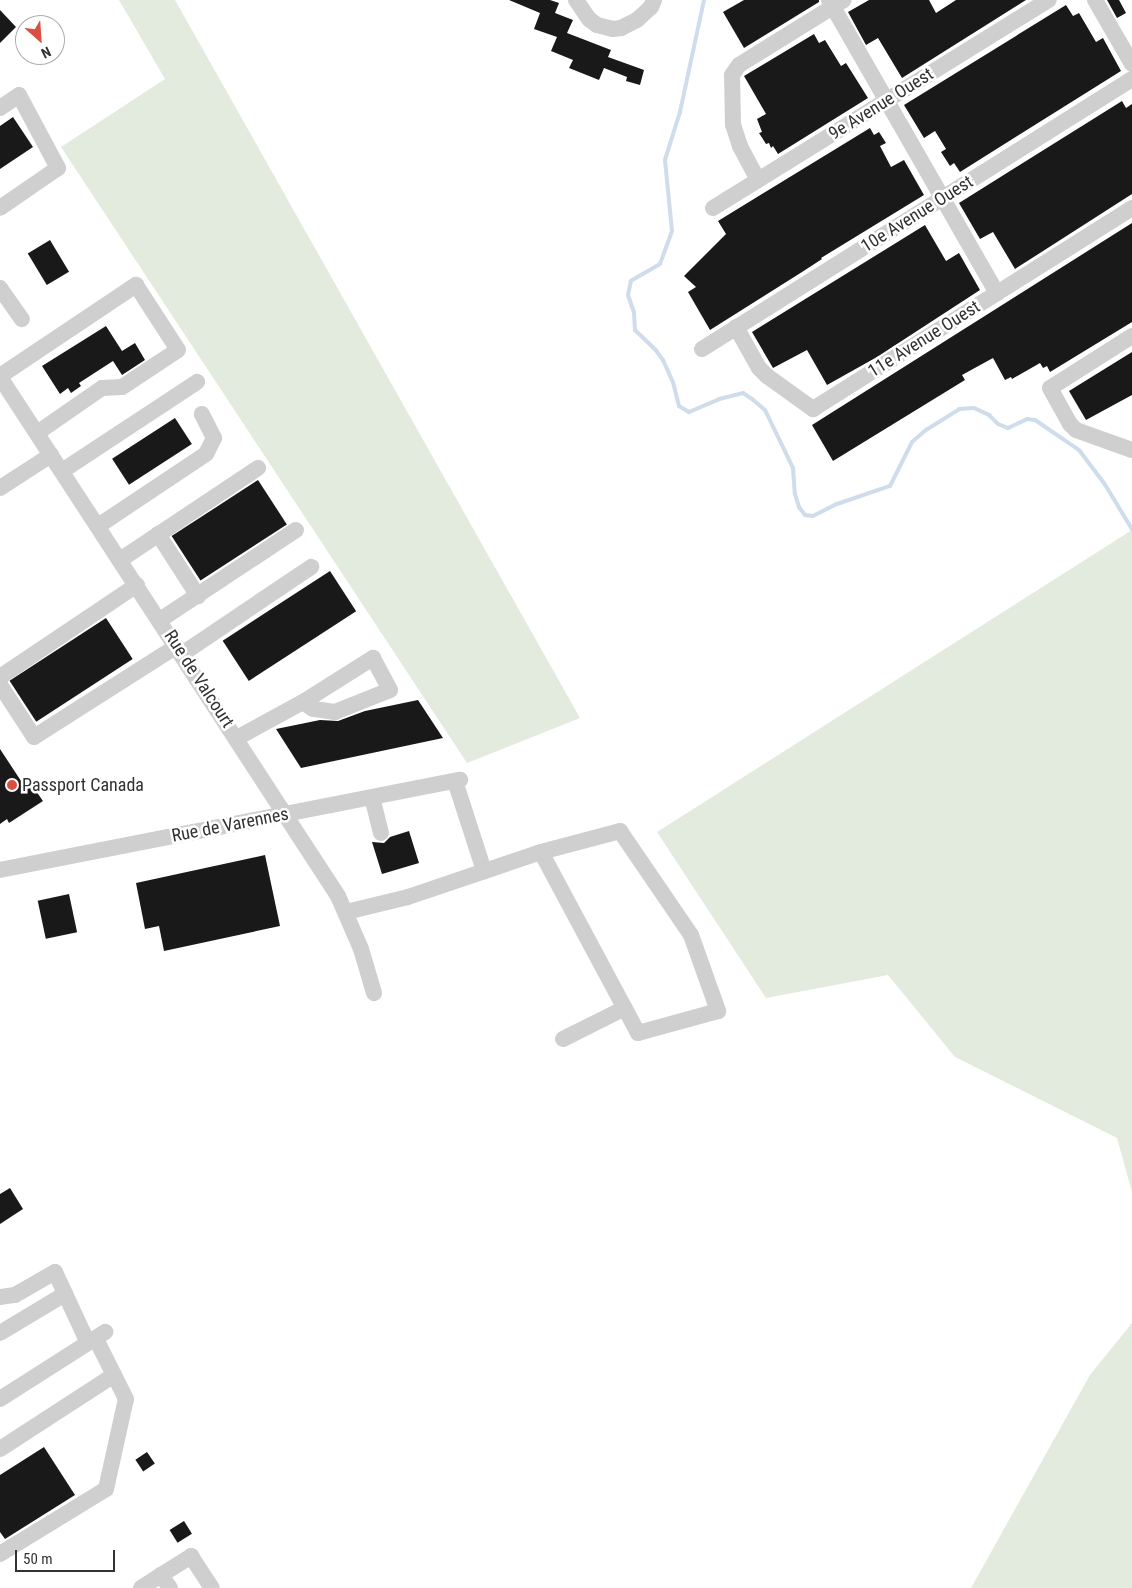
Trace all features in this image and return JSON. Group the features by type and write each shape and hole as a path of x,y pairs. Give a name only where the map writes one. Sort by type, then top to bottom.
{"street":[{"path":"576,0 589,19 597,25 613,29 630,24 652,3"},
{"name":"9e Avenue Ouest","path":"713,208 1049,0"},
{"path":"1095,0 1132,64"},
{"path":"758,180 740,146 733,125 732,75 739,65 835,2 886,102 997,293"},
{"name":"10e Avenue Ouest","path":"702,349 1132,78"},
{"path":"0,108 19,95 58,168 0,208"},
{"name":"11e Avenue Ouest","path":"736,327 753,359 767,376 813,409 1132,208"},
{"path":"0,377 136,285 178,350 122,387 102,388 37,433"},
{"path":"0,288 22,320"},
{"path":"1132,336 1050,388 1070,424 1076,430 1132,450"},
{"name":"Rue de Valcourt","path":"0,377 6,401 37,433 52,455 287,814 346,912 361,949 374,993"},
{"path":"62,472 198,382"},
{"path":"98,526 206,454 214,438 202,414"},
{"path":"0,488 52,455"},
{"path":"120,560 258,468"},
{"path":"160,620 296,530"},
{"path":"158,534 198,596"},
{"path":"0,685 34,737 179,650 311,567"},
{"path":"0,677 137,585"},
{"path":"237,738 303,702 373,658 390,690 335,712 313,709 303,702"},
{"name":"Rue de Varennes","path":"0,870 457,780 484,871"},
{"path":"372,797 381,833"},
{"path":"346,912 408,897 541,852 620,831 691,935 718,1011 638,1033 541,852"},
{"path":"563,1038 625,1008"},
{"path":"0,1297 15,1295 55,1272 65,1294 96,1338 126,1399 106,1489 0,1554"},
{"path":"0,1333 65,1294"},
{"path":"0,1399 96,1338"},
{"path":"0,1449 114,1375"},
{"path":"141,1588 166,1581 191,1556 212,1588"}],"shaded area":[{"path":"119,0 175,0 580,718 467,763 61,147 165,79"},
{"path":"1132,530 1132,1192 1117,1138 955,1057 888,975 766,998 657,832"},
{"path":"1132,1323 1132,1588 971,1588 1090,1375"}],"building":[{"path":"509,0 550,0 559,3 555,13 573,20 567,33 611,50 608,57 644,70 640,85 626,81 627,77 604,68 599,80 569,68 573,60 551,51 557,37 534,29 540,13"},
{"path":"744,0 819,0 819,2 744,48 723,12"},
{"path":"869,0 929,0 936,13 956,0 1026,0 902,78 878,38 866,45 848,12"},
{"path":"1107,0 1119,0 1126,13 1117,18"},
{"path":"1066,5 1073,16 1079,13 1096,42 1103,38 1121,71 960,172 954,163 950,166 941,152 946,149 935,131 924,138 904,105"},
{"path":"0,10 15,28 0,43"},
{"path":"814,34 819,43 825,40 841,66 846,63 868,98 778,154 773,146 771,148 769,143 766,144 759,133 762,132 757,119 766,114 744,76"},
{"path":"1122,101 1126,108 1132,104 1132,194 1015,269 993,232 980,239 959,203"},
{"path":"13,117 33,147 0,169 0,126"},
{"path":"870,128 874,135 879,132 886,143 880,146 891,167 904,160 924,195 821,258 710,330 688,292 696,287 684,276 726,234 718,221"},
{"path":"1132,223 1132,322 1050,372 1047,366 1043,368 1040,363 1012,379 1011,377 1005,380 993,358 962,375 965,380 833,461 812,425"},
{"path":"925,225 946,261 959,253 980,290 877,357 827,385 807,350 773,368 752,332"},
{"path":"50,240 69,272 47,285 28,253"},
{"path":"106,326 122,351 135,343 145,360 122,375 113,361 79,383 81,386 71,393 68,388 60,394 42,366"},
{"path":"1132,352 1132,395 1086,420 1069,391"},
{"path":"175,418 192,444 129,485 112,459"},
{"path":"258,480 287,524 200,581 172,536"},
{"path":"330,571 356,611 249,681 223,641"},
{"path":"106,618 133,659 36,722 10,681"},
{"path":"418,700 443,738 301,768 276,729 320,720 338,721 365,711"},
{"name":"Passport Canada","path":"0,749 25,787 31,784 43,801 9,823 7,819 0,824"},
{"path":"409,831 419,863 382,874 372,842 384,843 390,837"},
{"path":"265,855 280,926 164,951 159,926 145,929 136,883"},
{"path":"69,894 77,932 46,939 38,901"},
{"path":"10,1188 23,1209 0,1224 0,1194"},
{"path":"44,1447 75,1495 5,1539 0,1532 0,1475"},
{"path":"147,1452 155,1464 143,1471 135,1460"},
{"path":"184,1521 192,1534 178,1543 170,1530"}],"waterway":[{"path":"704,0 680,112 665,160 672,231 660,264 631,281 628,295 634,312 635,330 655,349 663,360 673,382 679,406 689,412 719,399 743,393 752,399 765,410 793,468 795,494 799,507 805,515 813,516 837,504 890,486 912,442 926,430 959,409 974,408 989,415 998,424 1008,428 1027,419 1035,420 1079,450 1104,483 1132,529"}],"place":[{"name":"Passport Canada","path":"12,785"}]}
